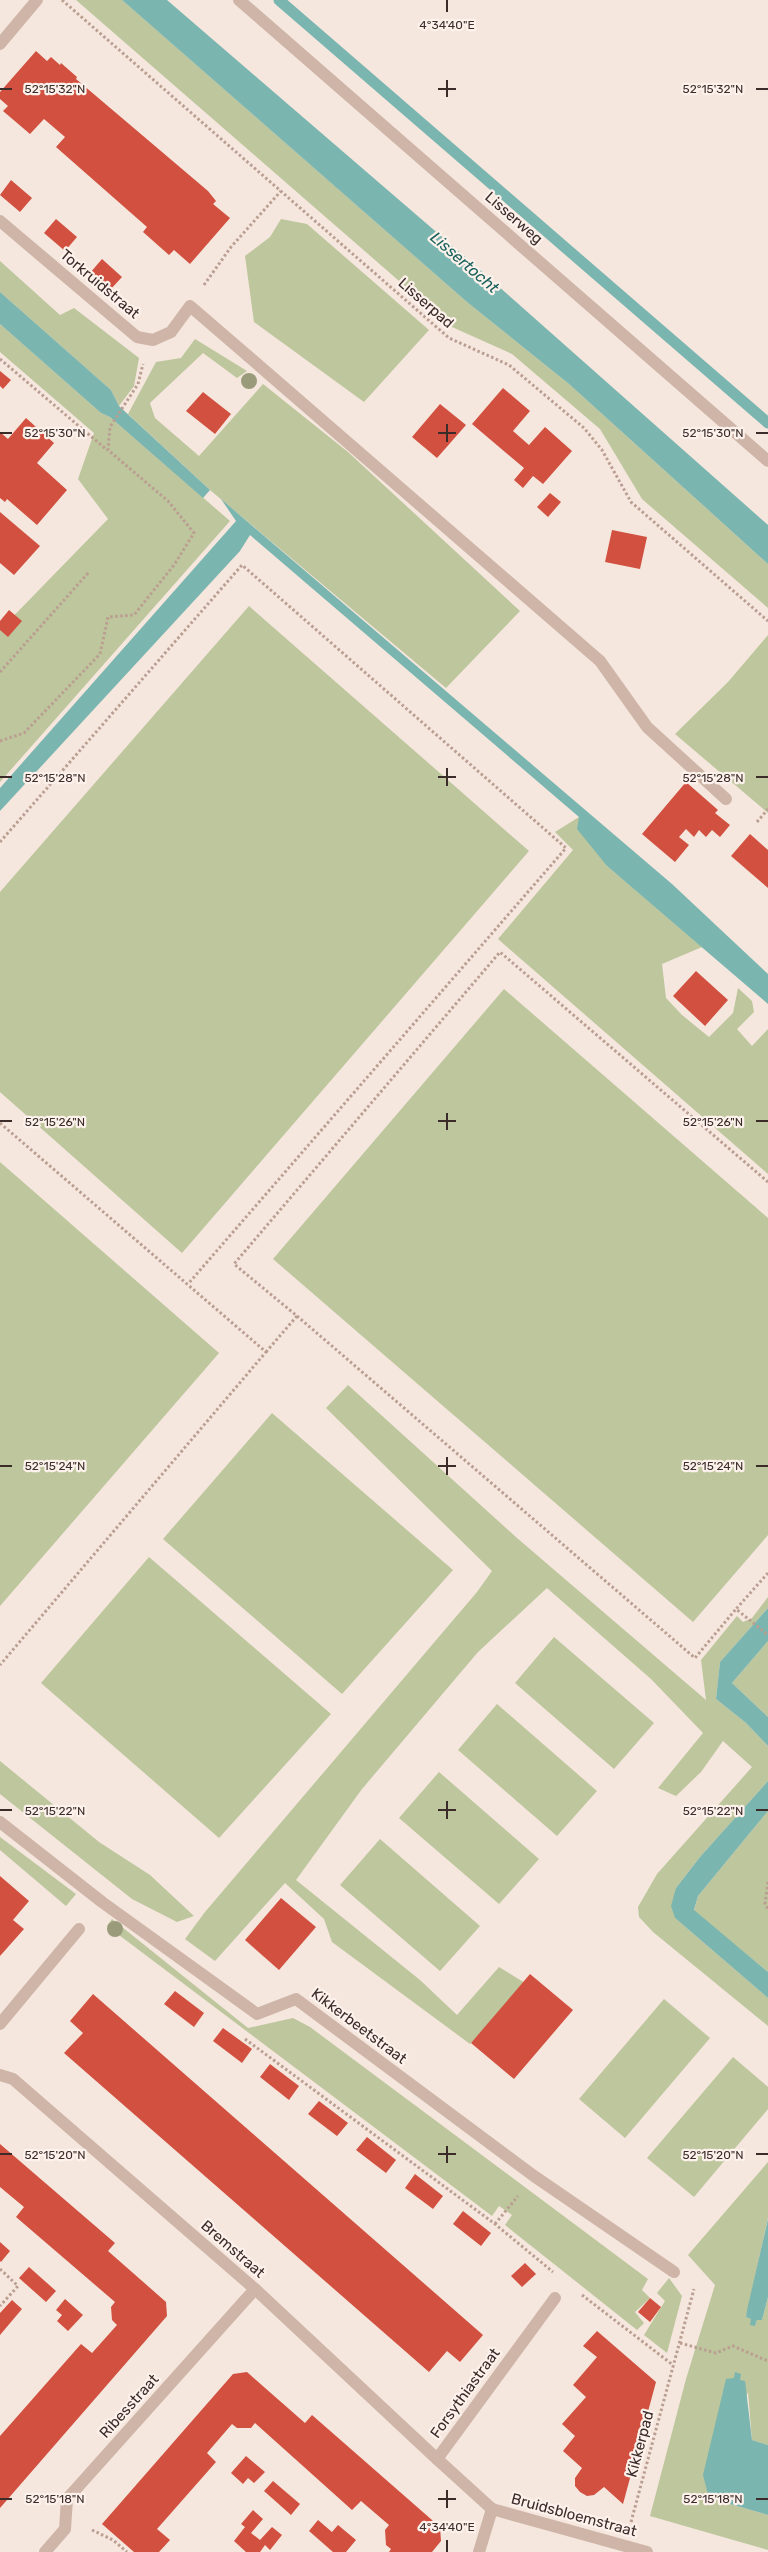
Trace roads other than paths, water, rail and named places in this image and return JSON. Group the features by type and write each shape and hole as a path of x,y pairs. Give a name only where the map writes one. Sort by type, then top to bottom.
{"street":[{"path":"0,44 37,0"},
{"name":"Lisserweg","path":"239,0 768,461"},
{"name":"Torkruidstraat","path":"0,221 137,337 153,340 171,332 190,306 600,661 647,728 726,799"},
{"name":"Kikkerbeetstraat","path":"0,1822 102,1902 257,2014 296,1999 534,2176 674,2272"},
{"path":"0,2024 79,1929"},
{"name":"Bremstraat","path":"0,2075 13,2079 255,2289 437,2459"},
{"name":"Ribesstraat","path":"45,2552 66,2529 68,2518 67,2499 255,2289"},
{"name":"Forsythiastraat","path":"492,2509 437,2459 555,2298"},
{"path":"479,2552 492,2509"},
{"name":"Bruidsbloemstraat","path":"492,2509 647,2552"}],"water":[{"name":"Lissertocht","path":"122,0 167,0 463,255 768,525 768,564 569,384 467,302"},
{"path":"0,292 111,390 119,406 210,490 203,498 110,417 101,413 0,324"},
{"path":"221,499 672,884 768,974 768,1004 607,866 577,829 579,817 250,535 240,551 0,811 0,788 236,521"},
{"path":"768,1608 768,1641 732,1683 768,1717 768,1746 746,1723 716,1699 720,1662"},
{"path":"768,1781 768,1811 698,1896 694,1910 768,1972 768,1998 675,1918 671,1906 676,1888 700,1857"},
{"path":"768,2219 768,2297 762,2320 757,2320 755,2326 750,2325 751,2319 746,2317"},
{"path":"735,2372 741,2374 740,2380 745,2381 752,2440 768,2445 768,2515 709,2498 703,2475 726,2379 734,2378"}],"waterway":[{"path":"279,0 768,423"}]}
